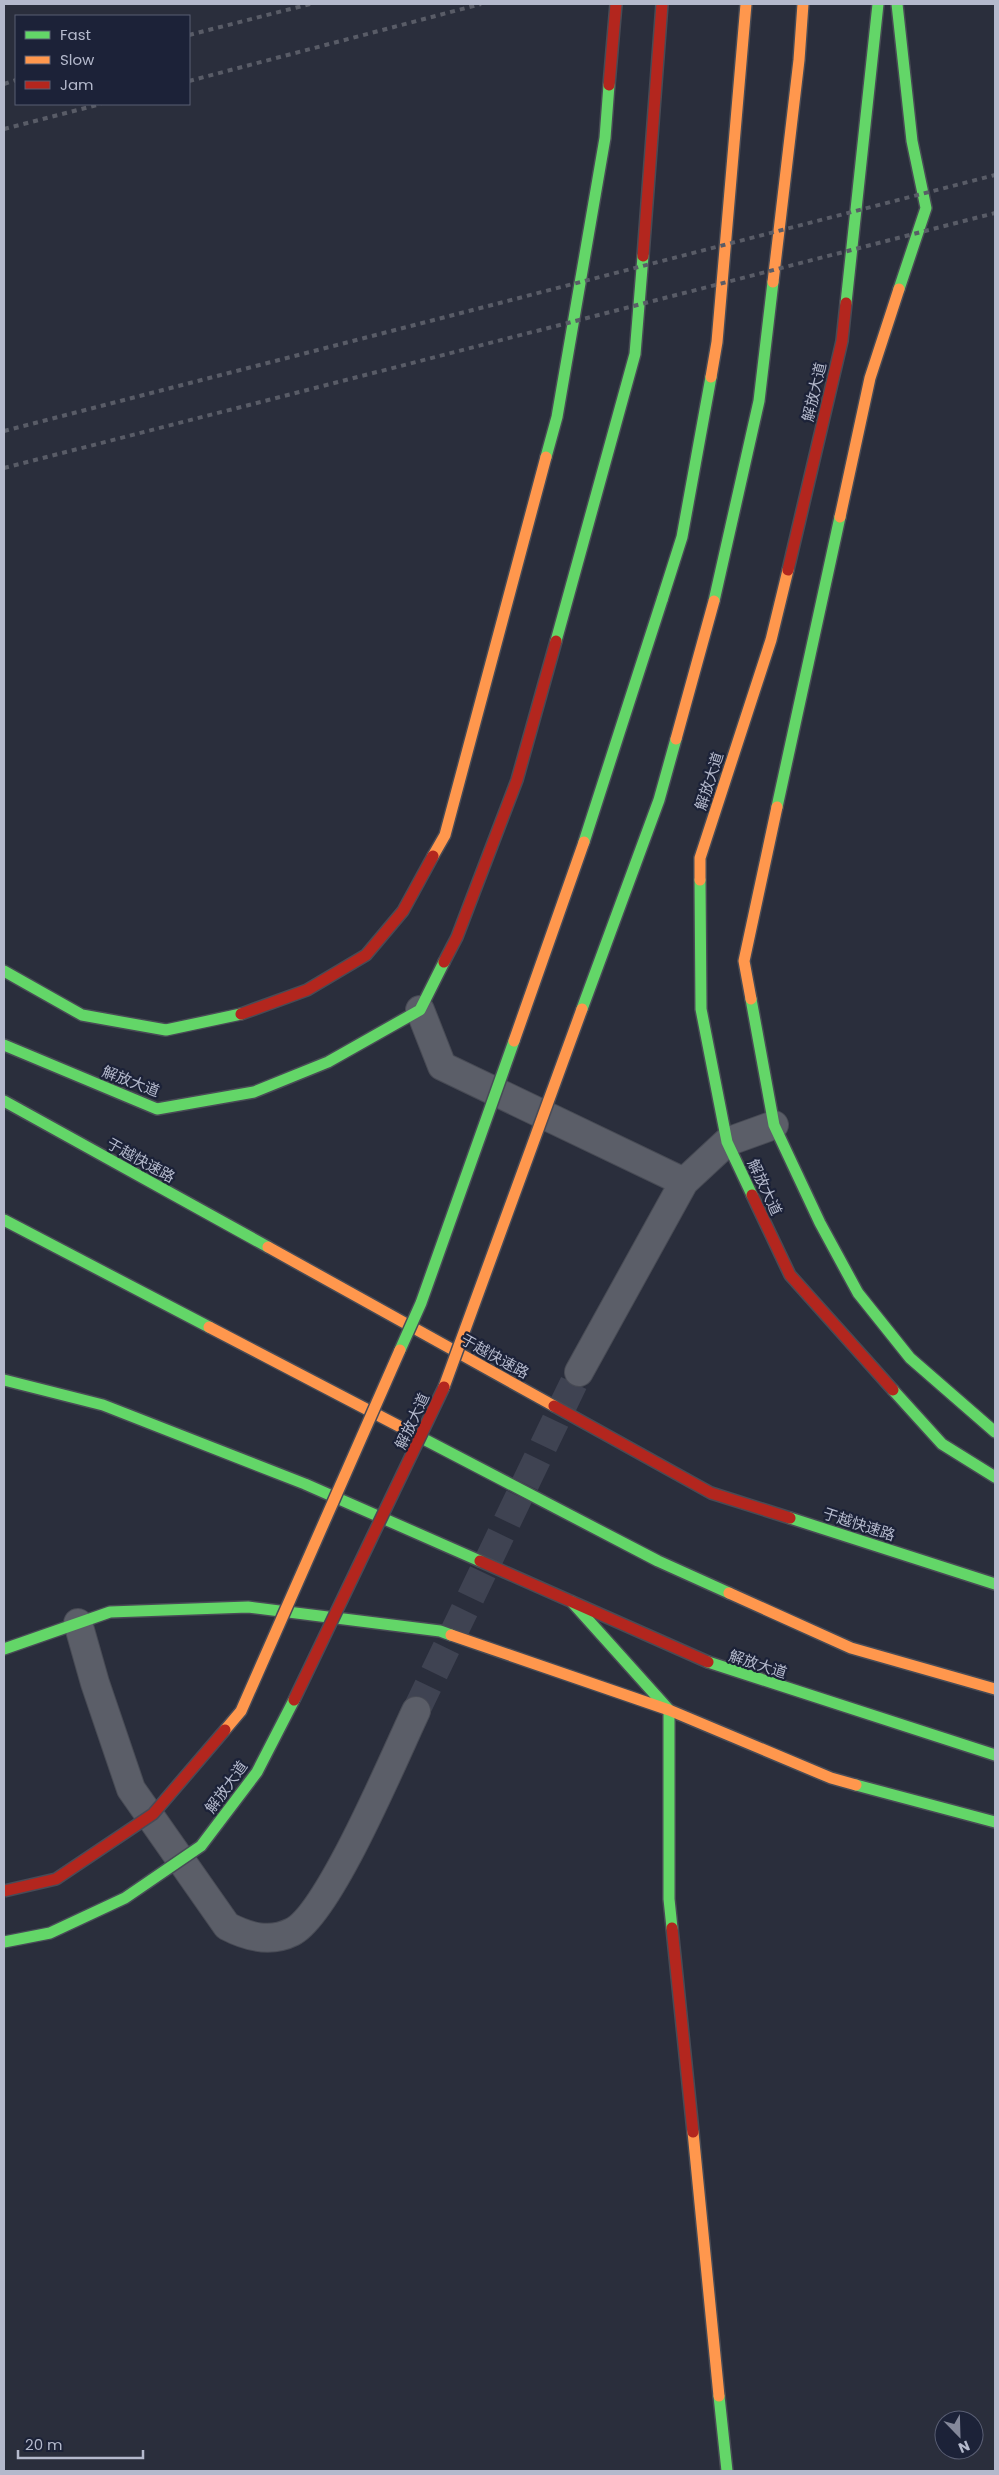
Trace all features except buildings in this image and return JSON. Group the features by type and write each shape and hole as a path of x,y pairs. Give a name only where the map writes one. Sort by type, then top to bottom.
{"main road":[{"path":"4,971 82,1015 166,1030 253,1011 307,990 366,955 403,911 445,835 557,417 605,138 616,4"},
{"path":"420,1010 457,937 517,780 635,354 662,4"},
{"path":"4,1891 56,1879 153,1814 241,1711 421,1303 579,857 682,537 718,342 746,4"},
{"name":"解放大道","path":"4,1942 50,1933 125,1898 201,1846 257,1772 320,1650 438,1403 659,800 714,602 759,401 800,60 803,4"},
{"name":"解放大道","path":"878,4 842,341 771,640 700,858 701,1009 727,1142 790,1275 942,1444 995,1477"},
{"path":"897,4 912,141 926,208 870,378 744,961 774,1125 820,1223 858,1292 910,1358 995,1432"},
{"name":"解放大道","path":"4,1045 157,1109 254,1092 328,1062 420,1010"},
{"name":"于越快速路","path":"4,1101 711,1492 995,1584"},
{"path":"4,1220 658,1561 851,1648 995,1689"},
{"name":"解放大道","path":"4,1380 103,1405 296,1480 722,1668 995,1756"},
{"path":"572,1602 669,1710 669,1900 727,2471"},
{"path":"4,1649 110,1612 248,1607 440,1631 669,1710 832,1778 995,1822"}],"street":[{"path":"420,1010 442,1066 684,1182"},
{"path":"579,1372 684,1182 727,1142 774,1125"},
{"path":"78,1624 95,1683 130,1789 227,1926 243,1934 260,1939 276,1938 293,1932 312,1916 352,1847 416,1711"}],"tunnel":[{"path":"416,1711 579,1372"}],"railway":[{"path":"190,35 310,4"},
{"path":"190,81 481,4"},
{"path":"4,84 15,80"},
{"path":"4,129 97,105"},
{"path":"4,431 995,175"},
{"path":"4,468 995,213"}],"traffic: fast":[{"path":"846,303 878,4"},
{"path":"897,4 912,141 926,208 899,289"},
{"path":"546,457 557,417 605,138 609,85"},
{"path":"556,641 635,354 643,256"},
{"path":"714,601 759,401 773,282"},
{"path":"662,600 682,537 711,377"},
{"path":"777,807 840,517"},
{"path":"584,842 662,600"},
{"path":"582,1009 659,800 676,739"},
{"path":"700,880 701,1009 727,1142 752,1195"},
{"path":"4,1045 157,1109 254,1092 328,1062 420,1010 444,962"},
{"path":"4,971 82,1015 166,1030 241,1014"},
{"path":"751,999 774,1125 820,1223 858,1293 910,1358 995,1432"},
{"path":"400,1350 421,1303 514,1041"},
{"path":"4,1101 268,1247"},
{"path":"4,1220 209,1327"},
{"path":"4,1380 103,1405 305,1484 480,1561"},
{"path":"893,1390 942,1444 995,1477"},
{"path":"416,1435 658,1561 729,1593"},
{"path":"790,1518 995,1584"},
{"path":"572,1602 669,1710 669,1899 672,1928"},
{"path":"4,1649 110,1612 248,1607 440,1631 451,1635"},
{"path":"708,1662 995,1755"},
{"path":"4,1942 50,1933 125,1898 201,1846 257,1772 294,1700"},
{"path":"856,1785 995,1822"},
{"path":"719,2396 727,2471"}],"traffic: slow":[{"path":"711,377 717,342 746,4"},
{"path":"773,282 799,60 803,4"},
{"path":"840,517 870,378 899,289"},
{"path":"433,856 445,835 546,457"},
{"path":"700,880 700,858 771,640 788,570"},
{"path":"676,739 714,601"},
{"path":"751,999 744,961 777,807"},
{"path":"514,1041 584,842"},
{"path":"444,1387 582,1009"},
{"path":"268,1247 554,1406"},
{"path":"209,1327 416,1435"},
{"path":"225,1730 241,1711 400,1350"},
{"path":"729,1593 851,1648 995,1689"},
{"path":"451,1635 669,1710 831,1778 856,1785"},
{"path":"693,2132 719,2396"}],"traffic: jam":[{"path":"609,85 616,4"},
{"path":"643,256 662,4"},
{"path":"788,570 842,341 846,303"},
{"path":"444,962 457,937 517,780 556,641"},
{"path":"241,1014 307,990 366,955 403,911 433,856"},
{"path":"752,1195 790,1275 893,1390"},
{"path":"294,1700 444,1387"},
{"path":"554,1406 711,1493 790,1518"},
{"path":"480,1561 708,1662"},
{"path":"4,1891 56,1879 153,1814 225,1730"},
{"path":"672,1928 693,2132"}]}
